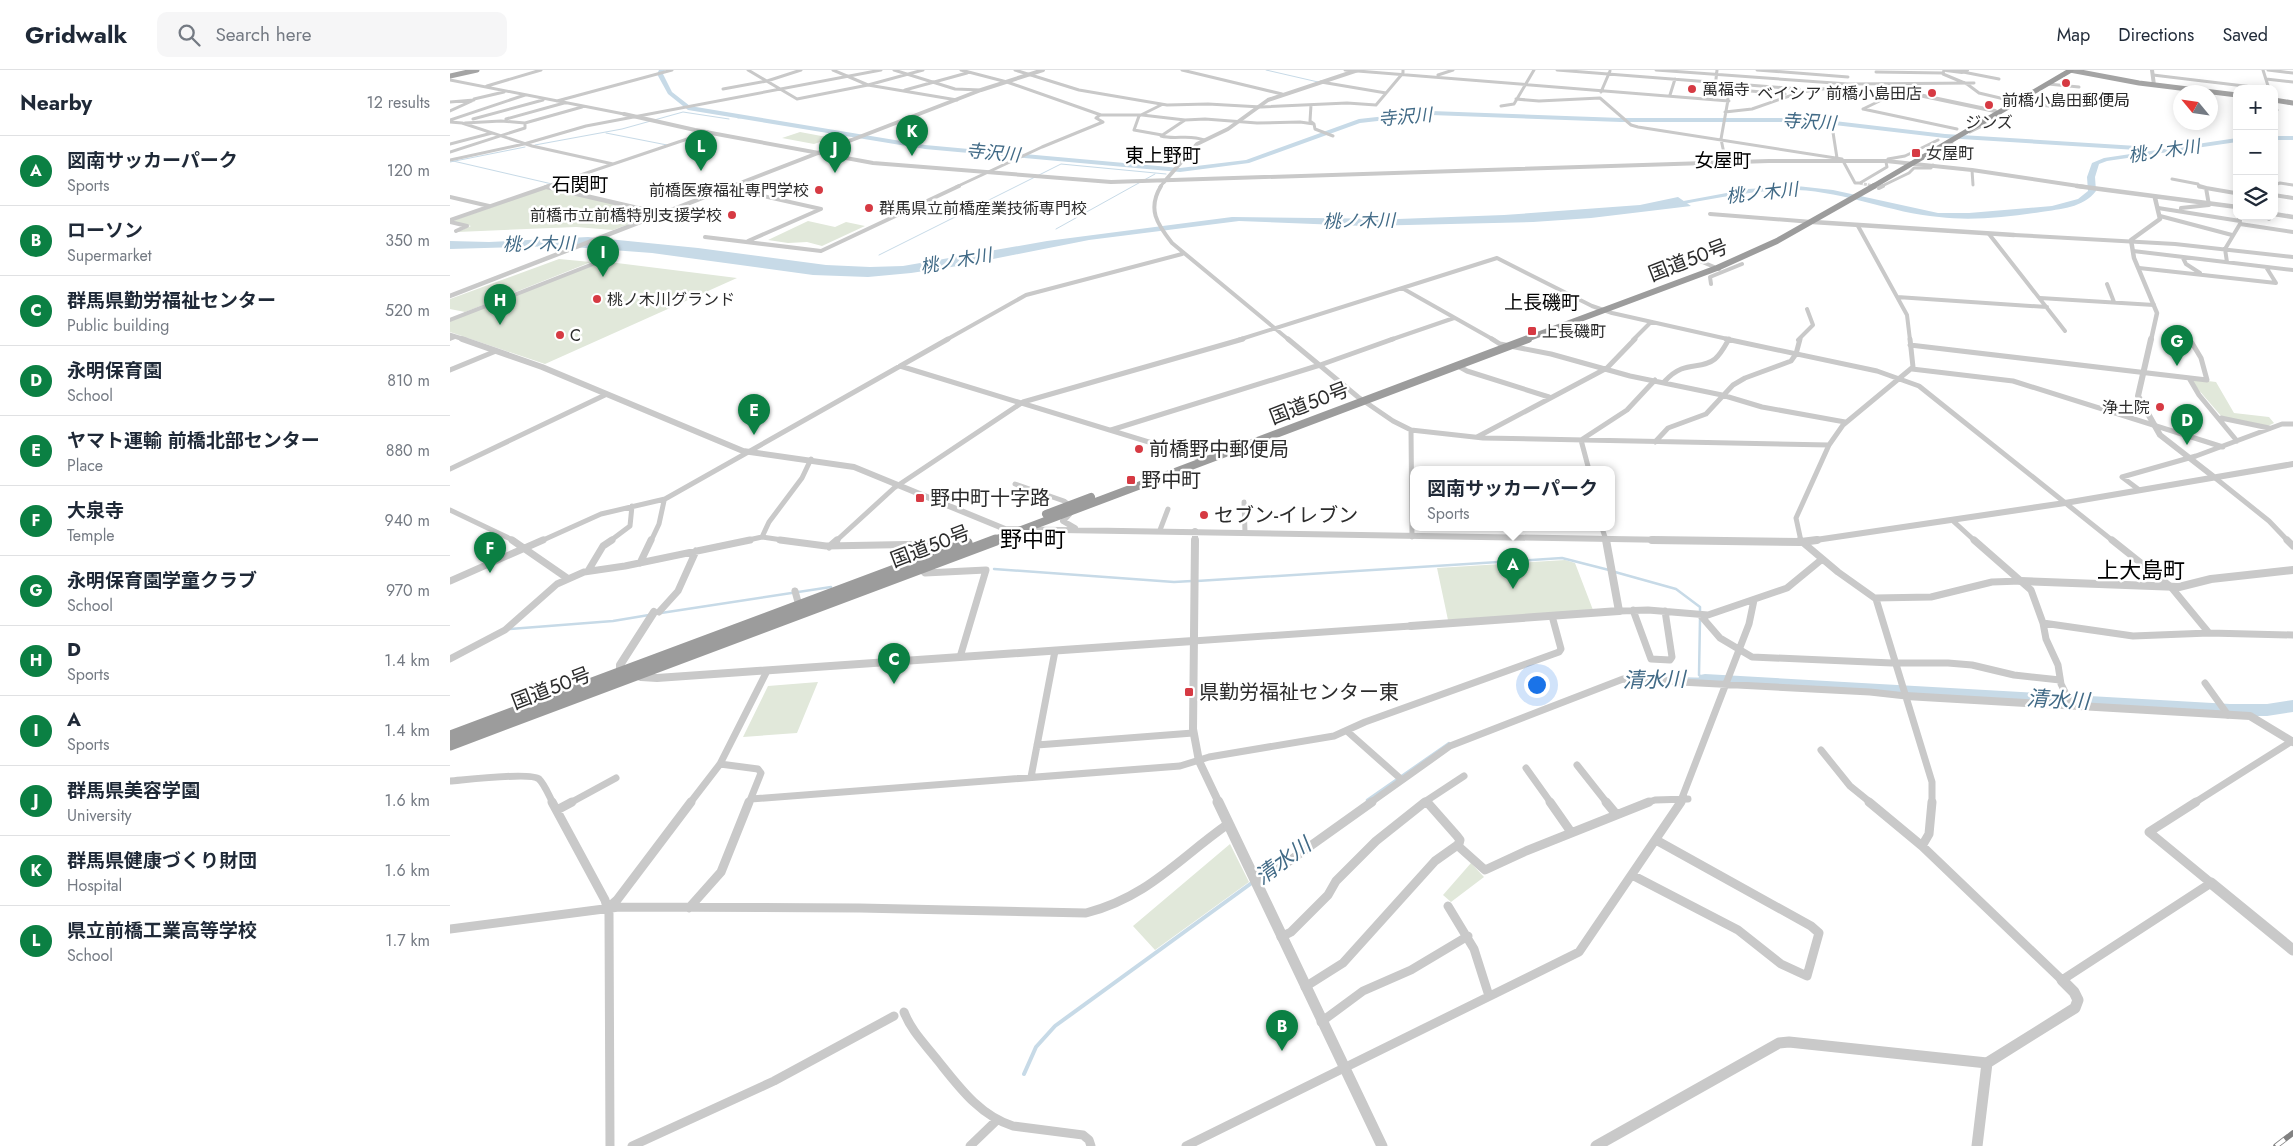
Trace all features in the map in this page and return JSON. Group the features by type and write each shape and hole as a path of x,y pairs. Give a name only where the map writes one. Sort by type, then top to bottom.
{"highway":[{"name":"国道50号","path":"1717,268 1867,190 1995,110 2048,84 2068,70"},
{"name":"国道50号","path":"450,736 1005,529 1070,508 1361,399 1500,344 1717,268 1813,222 1860,188 1904,162 1955,136 2068,70"},
{"name":"国道50号","path":"1361,399 1458,366 1601,309"},
{"name":"国道50号","path":"450,745 1025,528 1070,508"}],"main road":[{"path":"450,76 477,70"},
{"path":"2068,70 2154,85 2233,95"},
{"path":"2068,70 2138,84 2173,88"},
{"path":"2218,94 2233,96"},
{"path":"2278,102 2293,103"}],"street":[{"path":"482,87 541,70"},
{"path":"556,101 672,70"},
{"path":"748,70 797,99 868,85 923,70"},
{"path":"723,89 767,81 801,70"},
{"path":"833,70 868,85 957,100"},
{"path":"451,160 524,144 586,126 881,70"},
{"path":"894,70 955,89 981,90"},
{"path":"961,70 1007,82 1100,115 1314,124"},
{"path":"901,91 977,70"},
{"path":"1015,70 1079,90 1162,104 1258,107 1347,103 1376,104 1403,72"},
{"path":"450,296 568,252 981,90 1043,70"},
{"path":"1182,70 1282,94"},
{"path":"1345,70 1353,72 1403,72 1729,101"},
{"path":"1358,70 1282,94 1194,146 1164,182 1153,204 1167,238 1182,254 1361,399 1411,430 1476,438 1829,444"},
{"path":"1437,76 1453,70"},
{"path":"1501,106 1513,104 1534,70"},
{"path":"1557,70 1715,82 1800,91"},
{"path":"1600,98 1610,70"},
{"path":"1656,70 1853,84 1974,83"},
{"path":"1717,70 1715,88 1727,91 1779,95 1819,88 1872,85 1995,110"},
{"path":"1757,70 1848,77"},
{"path":"1844,70 1853,84"},
{"path":"2152,70 2154,85"},
{"path":"2153,75 2269,89 2263,70"},
{"path":"2268,70 2293,73"},
{"path":"1944,71 1979,92 2014,101 2049,106"},
{"path":"1876,73 1965,71 1999,79"},
{"path":"1797,72 1800,91"},
{"path":"1901,72 1902,79 1907,84"},
{"path":"1670,95 1675,79"},
{"path":"2266,79 2293,82"},
{"path":"450,80 818,153 890,165 986,173 1118,182 1164,182 1726,163 1886,161 1972,170 2111,192 2233,206"},
{"path":"1880,80 1884,84"},
{"path":"1321,82 1386,93"},
{"path":"1842,87 1853,84"},
{"path":"1907,84 1909,85 1900,91 1863,109 1955,136"},
{"path":"2048,84 2079,87"},
{"path":"1726,163 1721,141 1724,112 1729,101 1727,91"},
{"path":"1724,112 1752,109 1800,91"},
{"path":"450,102 507,92"},
{"path":"450,121 525,95"},
{"path":"1516,99 1539,101 1600,98 1629,123 1640,128 1837,158 1845,161 1855,183 1860,183 1887,167 1886,161"},
{"path":"450,111 474,99"},
{"path":"461,123 545,99"},
{"path":"501,121 565,103"},
{"path":"1162,104 1139,116 1134,130 1174,138 1198,137 1204,140"},
{"path":"1310,106 1310,120 1317,131 1332,135"},
{"path":"461,123 501,121 525,123 583,107"},
{"path":"705,237 821,251 1018,158 1103,122 1096,118 1100,115"},
{"path":"1162,135 1185,120"},
{"path":"450,121 504,136 524,144 614,164"},
{"path":"451,151 504,136 525,128 525,123"},
{"path":"1970,132 1988,123"},
{"path":"1832,126 1837,158"},
{"path":"450,221 488,206 708,132"},
{"path":"450,144 493,133"},
{"path":"1936,154 1955,136"},
{"path":"1886,161 1889,158 1905,156 1938,140"},
{"path":"1879,188 1909,174 1914,168 1931,168 1933,165"},
{"path":"1972,170 1973,185"},
{"path":"2172,179 2198,184 2199,187 2233,193"},
{"path":"2278,184 2293,185"},
{"path":"546,187 663,214"},
{"path":"728,188 821,209 747,242"},
{"path":"2206,188 2209,203"},
{"path":"2278,195 2293,198"},
{"path":"450,197 488,206"},
{"path":"2131,240 2157,222 2160,216 2155,198"},
{"path":"2181,211 2181,208 2203,207 2209,203"},
{"path":"2158,208 2293,232"},
{"path":"636,211 642,209"},
{"path":"1710,214 1858,226 2131,240 2293,257"},
{"path":"2278,215 2293,217"},
{"path":"2160,216 2232,235"},
{"path":"2227,262 2225,249 2240,223 2240,220"},
{"path":"450,221 467,226 456,230"},
{"path":"1858,226 1907,315 1912,369"},
{"path":"1989,234 2065,330"},
{"path":"2131,240 2133,251 2157,313 2138,396 2160,435 2187,458 2270,520 2293,546"},
{"path":"2133,251 2293,270"},
{"path":"450,580 601,514 662,500 1029,293 1182,254"},
{"path":"1688,256 1717,268 1742,264"},
{"path":"829,546 898,486 1021,403 1275,330 1497,258 1601,309 1651,322 1841,362 1901,379 1926,391 2171,587 2209,633"},
{"path":"2183,258 2186,264 2201,274"},
{"path":"450,320 593,264"},
{"path":"2140,268 2177,274 2201,274 2276,283 2266,267"},
{"path":"1710,284 1710,277 1717,268"},
{"path":"2107,284 2114,302"},
{"path":"1402,288 1500,344 1607,368 1630,376 1665,381 1722,394 1762,407 1846,422"},
{"path":"1897,297 2047,307"},
{"path":"2040,298 2154,305"},
{"path":"1656,442 1668,428 1706,414 1722,394 1733,385 1745,378 1772,370 1791,361 1796,354 1798,341 1813,325 1807,309"},
{"path":"1111,430 1320,366 1454,318"},
{"path":"1476,438 1607,368 1651,322"},
{"path":"452,337 542,367 605,395 747,452 811,459 854,467 1005,529 1160,530 1412,537 1801,542 1952,520 2293,464"},
{"path":"1665,381 1681,368 1711,362 1717,358 1729,339"},
{"path":"1910,345 2207,380 2201,358 2192,343"},
{"path":"450,370 496,351"},
{"path":"900,366 1201,459"},
{"path":"1458,366 1467,371 1550,397"},
{"path":"1922,846 1925,843 1934,798 1930,772 1875,598 1821,560 1801,542 1796,518 1829,444 1846,422 1912,369 2013,381 2223,446"},
{"path":"2190,378 2194,387 2221,418 2237,441"},
{"path":"1581,440 1627,410 1655,380"},
{"path":"450,469 605,395"},
{"path":"2221,418 2270,428"},
{"path":"2138,489 2122,477 2187,458 2282,424 2293,424"},
{"path":"1411,430 1412,466"},
{"path":"1581,440 1587,466"},
{"path":"762,537 778,508 802,478 807,463 811,459"},
{"path":"1015,484 1064,501 1070,508 1063,521 1067,525 1078,529"},
{"path":"640,563 660,522 664,501 662,500"},
{"path":"1244,502 1245,532"},
{"path":"588,571 603,546 630,526 632,506"},
{"path":"450,510 508,537 567,578"},
{"path":"1160,530 1168,510"},
{"path":"1952,520 2031,590 2043,623 2046,639 2058,665 2060,680 2070,702"},
{"path":"1195,531 1193,733 1199,761 1321,1022 1382,1146"},
{"path":"1412,531 1412,537"},
{"path":"1603,531 1619,611"},
{"path":"450,659 506,629 555,586 567,578 588,571 640,563 762,537 829,546 933,544 941,553"},
{"path":"696,551 682,577 678,591 656,612 619,666 618,669 622,672 634,676 657,678 1633,610 1702,616 1787,588 1821,560"},
{"path":"920,568 923,573 928,574 986,570 960,657"},
{"path":"1875,598 1930,596 1992,582 2022,581 2186,586 2211,579 2293,570"},
{"path":"791,616 798,606 796,591"},
{"path":"1186,1146 1579,952 1685,800 1751,618 1754,600"},
{"path":"1633,610 1651,659 1670,660 1672,657 1665,612"},
{"path":"751,799 1180,766 1209,757 1334,736 1348,732 1365,722 1558,652 1561,649 1552,616"},
{"path":"1702,616 1714,633 1746,654 1759,658 1961,664 2014,675 2060,680"},
{"path":"2043,623 2126,635 2209,633 2293,635"},
{"path":"1031,777 1055,651"},
{"path":"608,908 618,900 720,764 767,671"},
{"path":"1257,884 1450,746 1623,679 1728,682 1870,692 2225,711 2252,717 2293,742 2149,832 2293,950"},
{"path":"2205,683 2225,711"},
{"path":"1348,732 1402,780"},
{"path":"1037,746 1193,733"},
{"path":"1596,1146 1779,1043 1789,1042 1988,1063 2075,1008 2078,1000 2074,992 1922,846 1850,786 1821,750"},
{"path":"689,908 721,872 760,776 760,770 720,764"},
{"path":"1578,765 1616,814"},
{"path":"1526,768 1571,832"},
{"path":"450,781 522,776 536,777 545,787 608,908 610,1146"},
{"path":"1281,937 1291,932 1328,895 1336,881 1376,841 1426,801 1464,776"},
{"path":"557,810 616,778"},
{"path":"1457,845 1466,851 1485,870 1571,832 1655,800 1685,800"},
{"path":"1305,987 1343,964 1434,861 1460,842 1457,836 1426,801"},
{"path":"450,929 608,908 860,908 1086,913 1116,904 1146,889 1228,824"},
{"path":"1632,875 1738,930 1781,964 1807,976 1819,933 1811,926 1656,840"},
{"path":"2062,980 2210,883"},
{"path":"1448,906 1468,936 1489,996"},
{"path":"1321,1022 1363,991 1411,970 1468,936"},
{"path":"904,1012 923,1046 936,1058 961,1089 997,1120 1012,1125 1084,1135 1089,1140 1091,1146"},
{"path":"632,1146 774,1081 894,1016"},
{"path":"1978,1146 1988,1063"},
{"path":"970,1146 997,1120"}],"shaded area":[{"path":"800,132 832,138 814,144 782,138"},
{"path":"546,188 656,214 613,230 576,227 457,232 471,226 452,221"},
{"path":"808,221 835,227 846,222 865,226 822,246 807,242 788,243 768,240"},
{"path":"559,259 591,262 465,312 450,309 450,299"},
{"name":"桃ノ木川グランド","path":"609,262 737,278 545,364 450,332 450,321 588,266"},
{"path":"2192,379 2216,382 2234,413 2269,417 2274,423 2268,426 2222,417 2197,388"},
{"path":"1565,560 1575,563 1593,610 1448,620 1437,568"},
{"path":"818,682 797,733 743,737 768,686"},
{"path":"1230,844 1249,882 1155,950 1133,926"},
{"path":"1471,863 1484,877 1451,902 1443,895"}],"water":[{"path":"1678,197 1691,206 1591,218 1533,222 1364,226 1239,221 1089,240 958,266 868,277 813,275 652,253 559,246 450,249 450,241 489,242 588,237 698,248 826,265 903,266 1047,241 1232,217 1398,219 1504,215 1640,205"}],"waterway":[{"name":"寺沢川","path":"662,70 660,74 670,93 688,108 925,147 1180,170 1247,162 1359,121 1431,113 1621,120 1809,120 1945,136 2137,148"},
{"path":"1266,70 1318,82"},
{"path":"535,145 622,129 683,112 729,119"},
{"name":"寺沢川","path":"738,118 747,117"},
{"path":"606,133 667,145"},
{"name":"桃ノ木川","path":"2278,138 2293,138"},
{"name":"桃ノ木川","path":"1666,205 1748,191 1797,188 1833,192 1938,215 1989,215 2032,211 2069,205 2084,199 2092,191 2091,177 2096,163 2106,159 2233,141"},
{"path":"454,161 525,147"},
{"path":"450,162 454,161"},
{"path":"454,161 552,184"},
{"path":"879,255 1061,164 1166,174"},
{"path":"1056,229 1155,174"},
{"path":"1197,581 1562,558 1609,570"},
{"path":"994,569 1174,582 1192,581"},
{"path":"1615,572 1676,589 1700,607 1700,613"},
{"path":"661,613 831,587"},
{"path":"510,629 613,621 649,615"},
{"path":"1700,619 1699,675 1704,679"},
{"name":"清水川","path":"1624,677 1704,679"},
{"name":"清水川","path":"1705,679 2230,710 2267,710 2293,706"},
{"name":"清水川","path":"1367,800 1449,743"},
{"name":"清水川","path":"1024,1074 1036,1047 1055,1026 1253,882"}],"tunnel":[{"path":"1860,183 1877,187"},
{"path":"1872,186 1879,188"}],"railway":[{"path":"2276,1146 2293,1133"}],"place":[{"name":"前橋小島田郵便局","path":"2066,83"},
{"name":"萬福寺","path":"1692,89"},
{"name":"ベイシア 前橋小島田店","path":"1932,93"},
{"name":"ジンズ","path":"1989,105"},
{"name":"女屋町","path":"1916,153"},
{"name":"群馬県健康づくり財団","path":"912,156"},
{"name":"県立前橋工業高等学校","path":"701,171"},
{"name":"群馬県美容学園","path":"835,173"},
{"name":"前橋医療福祉専門学校","path":"819,190"},
{"name":"群馬県立前橋産業技術専門校","path":"869,208"},
{"name":"前橋市立前橋特別支援学校","path":"732,215"},
{"name":"A","path":"603,277"},
{"name":"桃ノ木川グランド","path":"597,299"},
{"name":"D","path":"500,325"},
{"name":"上長磯町","path":"1532,331"},
{"name":"C","path":"560,335"},
{"name":"永明保育園学童クラブ","path":"2177,366"},
{"name":"浄土院","path":"2160,407"},
{"name":"ヤマト運輸 前橋北部センター","path":"754,435"},
{"name":"永明保育園","path":"2187,445"},
{"name":"前橋野中郵便局","path":"1139,449"},
{"name":"野中町","path":"1131,480"},
{"name":"野中町十字路","path":"920,498"},
{"name":"セブン-イレブン","path":"1204,515"},
{"name":"大泉寺","path":"490,573"},
{"name":"図南サッカーパーク","path":"1513,589"},
{"name":"群馬県勤労福祉センター","path":"894,684"},
{"name":"県勤労福祉センター東","path":"1189,692"},
{"name":"ローソン","path":"1282,1051"}],"district":[{"name":"東上野町","path":"1163,155"},
{"name":"女屋町","path":"1723,160"},
{"name":"石関町","path":"580,184"},
{"name":"上長磯町","path":"1542,302"},
{"name":"野中町","path":"1033,539"},
{"name":"上大島町","path":"2141,570"}]}
